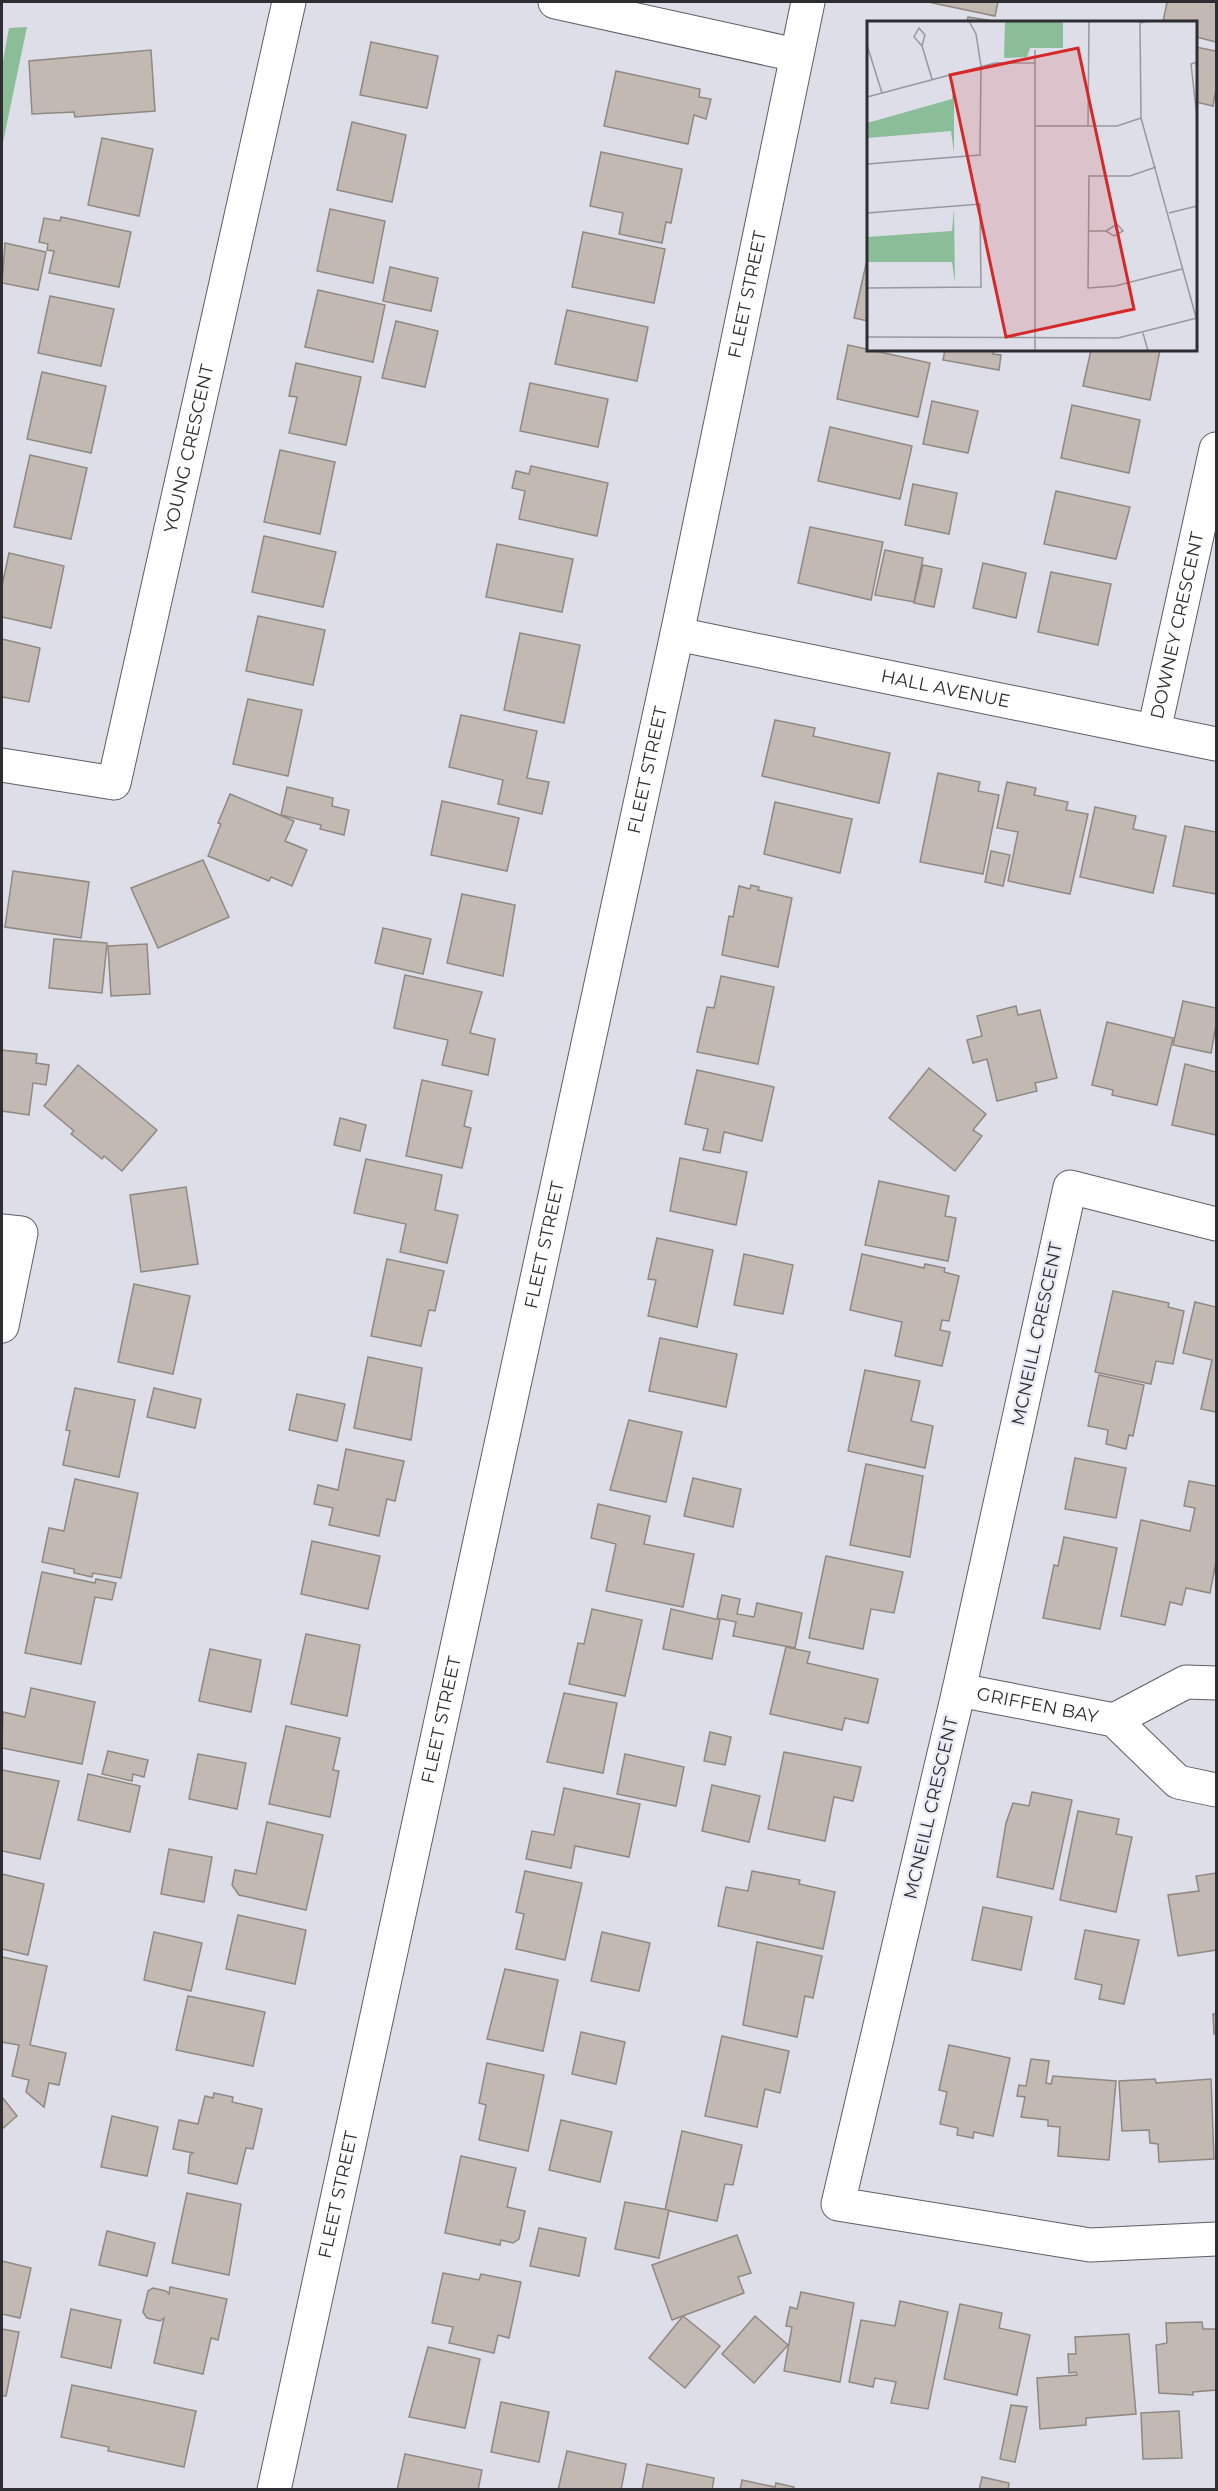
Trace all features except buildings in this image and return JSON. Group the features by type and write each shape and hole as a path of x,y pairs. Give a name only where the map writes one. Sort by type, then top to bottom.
{"street":[{"name":"YOUNG CRESCENT","path":"2,765 114,783 289,2"},
{"path":"555,2 796,55"},
{"name":"FLEET STREET","path":"274,2490 677,634 808,2"},
{"name":"DOWNEY CRESCENT","path":"1154,731 1216,449"},
{"name":"HALL AVENUE","path":"677,634 1216,744"},
{"name":"MCNEILL CRESCENT","path":"1216,1224 1070,1186 959,1690 838,2204 1090,2245 1216,2239"},
{"path":"2,1231 21,1233 2,1326"},
{"name":"GRIFFEN BAY","path":"1114,1720 1186,1682 1216,1683"},
{"name":"GRIFFEN BAY","path":"959,1690 1114,1720 1178,1782 1216,1790"}],"green space":[{"path":"27,27 2,147 2,66 9,28"}]}
